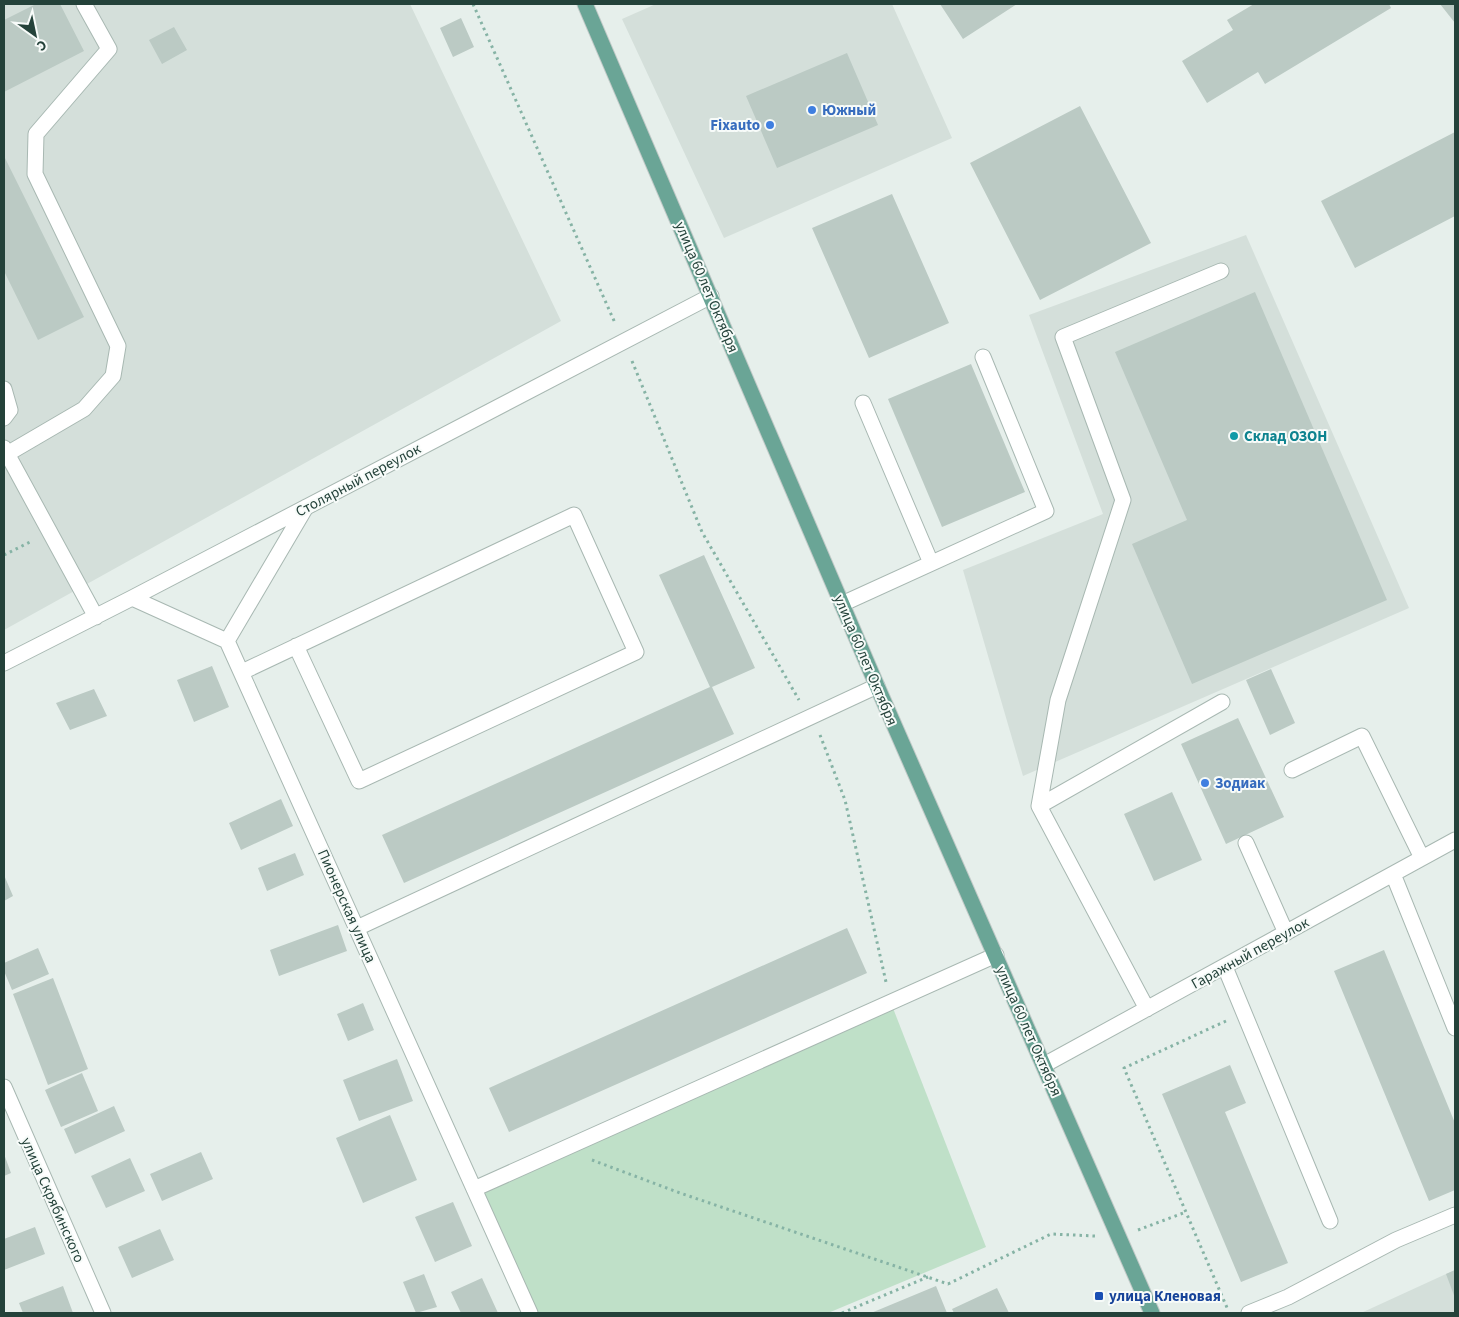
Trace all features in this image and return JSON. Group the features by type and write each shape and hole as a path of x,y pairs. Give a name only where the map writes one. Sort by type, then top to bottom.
{"main road":[{"name":"улица 60 лет Октября","path":"585,4 877,686 1152,1313"}],"street":[{"path":"84,4 109,49 36,134 35,174 118,346 113,376 84,409 5,451 96,616"},
{"path":"1147,1009 1039,806 1058,700 1123,500 1063,337 1221,271"},
{"name":"Столярный переулок","path":"4,662 132,598 711,296"},
{"path":"842,604 1046,511 983,357"},
{"path":"4,389 10,410 4,418"},
{"path":"863,403 932,563"},
{"path":"132,598 228,641 306,507"},
{"path":"242,672 296,646 574,515 636,652 360,781 296,646"},
{"name":"Пионерская улица","path":"228,641 530,1313"},
{"path":"357,928 877,686"},
{"path":"1039,806 1222,702"},
{"path":"1292,770 1362,736 1422,858"},
{"name":"Гаражный переулок","path":"1044,1065 1455,840"},
{"path":"1246,844 1286,933"},
{"path":"1393,874 1455,1028"},
{"path":"474,1189 996,956"},
{"path":"1224,967 1330,1221"},
{"name":"улица Скрябинского","path":"4,1087 103,1313"},
{"path":"1249,1313 1288,1297 1396,1240 1455,1215"}],"path":[{"path":"473,4 624,341 702,532 824,744 845,800 891,1003"},
{"path":"4,555 50,532"},
{"path":"1229,1313 1124,1068 1244,1013"},
{"path":"563,1150 680,1193 948,1284 1051,1234 1119,1237 1186,1212"},
{"path":"842,1313 928,1277"}],"shaded area":[{"path":"4,4 410,4 561,321 4,630"},
{"path":"656,4 892,4 952,138 724,238 622,19"},
{"path":"1246,235 1409,608 1023,776 963,570 1103,514 1029,315"},
{"path":"1455,1270 1455,1313 1361,1313 1446,1274"}],"green space":[{"path":"891,1003 986,1247 828,1313 538,1313 474,1189"}],"building":[{"path":"36,4 60,4 84,51 4,92 4,20"},
{"path":"940,4 1017,4 963,39"},
{"path":"1254,4 1389,4 1391,8 1265,84 1258,72 1207,103 1182,61 1233,30 1227,20"},
{"path":"1440,4 1455,4 1455,23"},
{"path":"461,18 474,47 453,57 440,28"},
{"path":"174,27 187,50 162,64 149,40"},
{"name":"Южный","path":"847,53 878,125 777,168 746,96"},
{"path":"1080,106 1151,243 1040,300 970,163"},
{"path":"1455,132 1455,216 1355,268 1321,201"},
{"path":"4,156 84,317 38,340 4,271"},
{"path":"892,194 949,323 869,358 812,228"},
{"name":"Склад ОЗОН","path":"1255,292 1387,600 1192,684 1132,544 1187,520 1115,352"},
{"path":"971,364 1025,492 942,527 888,399"},
{"path":"704,555 755,668 712,687 734,734 404,883 382,835 710,687 659,575"},
{"path":"212,666 229,707 194,722 177,680"},
{"path":"1271,669 1295,723 1270,735 1246,680"},
{"path":"94,689 107,716 70,730 56,703"},
{"path":"1238,718 1284,817 1226,844 1181,744"},
{"path":"1172,792 1202,860 1154,881 1124,814"},
{"path":"281,799 293,826 241,850 229,823"},
{"path":"295,853 304,875 267,891 258,868"},
{"path":"4,875 13,896 4,901"},
{"path":"338,925 347,951 279,976 270,950"},
{"path":"847,928 867,973 509,1132 489,1088"},
{"path":"38,948 49,974 12,990 4,971 4,963"},
{"path":"1384,950 1455,1123 1455,1190 1429,1201 1334,971"},
{"path":"53,978 88,1069 48,1085 13,994"},
{"path":"363,1003 374,1030 348,1041 337,1014"},
{"path":"397,1059 413,1101 359,1121 343,1080"},
{"path":"1230,1065 1246,1103 1225,1112 1288,1263 1241,1282 1162,1094"},
{"path":"82,1073 98,1111 61,1127 45,1090"},
{"path":"114,1106 125,1131 75,1154 64,1129"},
{"path":"390,1115 417,1180 363,1203 336,1138"},
{"path":"201,1152 213,1179 162,1201 150,1174"},
{"path":"4,1154 11,1173 4,1176"},
{"path":"130,1158 145,1191 106,1208 91,1176"},
{"path":"453,1202 472,1246 435,1262 415,1217"},
{"path":"35,1227 45,1254 4,1270 4,1239"},
{"path":"160,1229 174,1260 132,1278 118,1247"},
{"path":"1455,1270 1455,1298 1446,1274"},
{"path":"424,1274 437,1307 416,1313 403,1282"},
{"path":"482,1278 498,1313 461,1313 451,1292"},
{"path":"63,1286 73,1313 23,1313 19,1303"},
{"path":"936,1286 947,1313 871,1313"},
{"path":"997,1288 1009,1313 954,1313 952,1309"}],"place":[{"name":"Южный","path":"812,110"},
{"name":"Fixauto","path":"770,125"},
{"name":"Склад ОЗОН","path":"1234,436"},
{"name":"Зодиак","path":"1205,783"},
{"name":"улица Кленовая","path":"1099,1296"}]}
